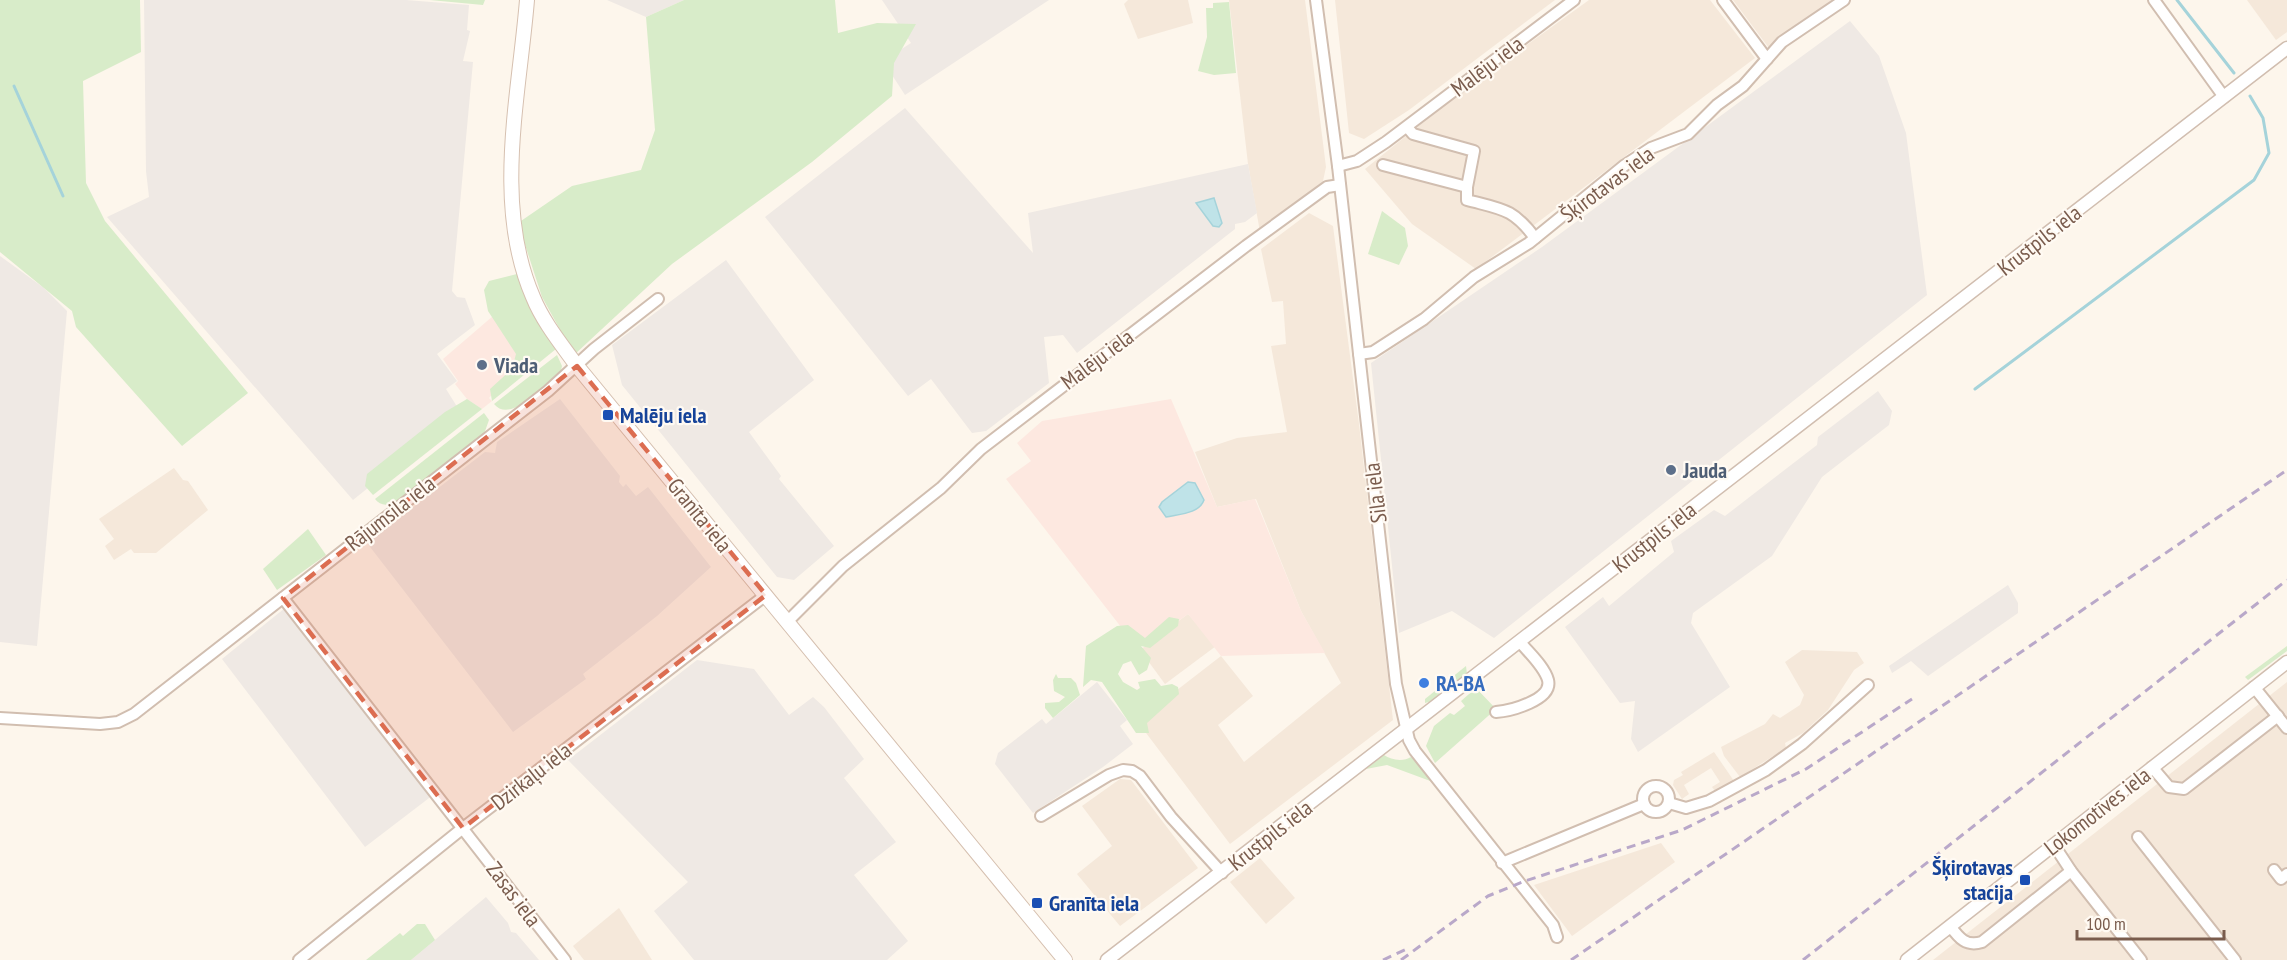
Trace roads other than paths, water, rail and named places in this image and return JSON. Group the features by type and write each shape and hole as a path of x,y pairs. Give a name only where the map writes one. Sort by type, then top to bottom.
{"main road":[{"name":"Granīta iela","path":"527,0 514,142 512,223 520,262 533,299 577,366 1065,960"}],"street":[{"name":"Sila iela","path":"1316,0 1338,166 1396,684 1406,729 1416,751 1553,925 1557,937"},
{"name":"Malēju iela","path":"1338,166 1357,161 1407,127 1574,0"},
{"path":"1723,0 1767,59"},
{"name":"Šķirotavas iela","path":"1359,354 1374,352 1414,326 1473,277 1502,262 1651,147 1688,134 1717,105 1743,86 1767,59 1802,27 1845,0"},
{"path":"2154,0 2224,97"},
{"name":"Krustpils iela","path":"1107,960 1520,642 1868,369 2287,48"},
{"path":"1407,127 1413,134 1474,151 1467,187 1467,200 1511,212 1523,222 1534,238"},
{"path":"1383,165 1467,187"},
{"name":"Malēju iela","path":"787,622 843,566 941,488 987,444 1246,246 1327,187 1340,185"},
{"name":"Rājumsila iela","path":"0,718 100,724 118,722 134,714 577,366 594,349 658,299"},
{"name":"Dzirkaļu iela","path":"299,960 463,828 765,595"},
{"name":"Zasas iela","path":"283,598 565,960"},
{"path":"1497,712 1520,707 1543,695 1548,688 1548,680 1544,673 1520,642"},
{"name":"Lokomotīves iela","path":"1907,960 2287,662"},
{"path":"1669,804 1686,808 1709,801 1766,770 1802,744 1868,685"},
{"path":"2254,687 2287,728"},
{"path":"2152,767 2169,787 2184,789 2277,716"},
{"path":"1041,816 1109,775 1123,770 1132,771 1140,777 1171,817 1222,873"},
{"path":"1644,804 1646,790 1657,786 1666,790 1669,804"},
{"path":"1644,804 1650,810 1659,812 1669,804"},
{"path":"1502,863 1644,804"},
{"path":"2138,837 2235,960"},
{"path":"2054,845 2071,871 2141,960"},
{"path":"2274,870 2281,879 2287,874"},
{"path":"1950,926 1966,943 1973,945 1982,942 2071,871"}],"water":[{"path":"1214,198 1222,223 1219,227 1213,226 1196,203"},
{"path":"1188,482 1195,483 1204,500 1201,505 1188,513 1166,517 1159,507 1162,502"}],"waterway":[{"path":"2177,0 2234,73"},
{"path":"14,86 63,196"},
{"path":"1975,389 2254,180 2269,153 2263,118 2250,96"}],"railway":[{"path":"1571,960 2287,470"},
{"path":"1803,960 2287,580"},
{"path":"1401,960 1488,896 1525,881 1682,830 1806,769 1912,699"},
{"path":"1383,960 1409,948"}],"place":[{"name":"Viada","path":"482,365"},
{"name":"Malēju iela","path":"608,415"},
{"name":"Jauda","path":"1671,470"},
{"name":"RA-BA","path":"1424,683"},
{"name":"Šķirotavas stacija","path":"2025,880"},
{"name":"Granīta iela","path":"1037,903"}]}
